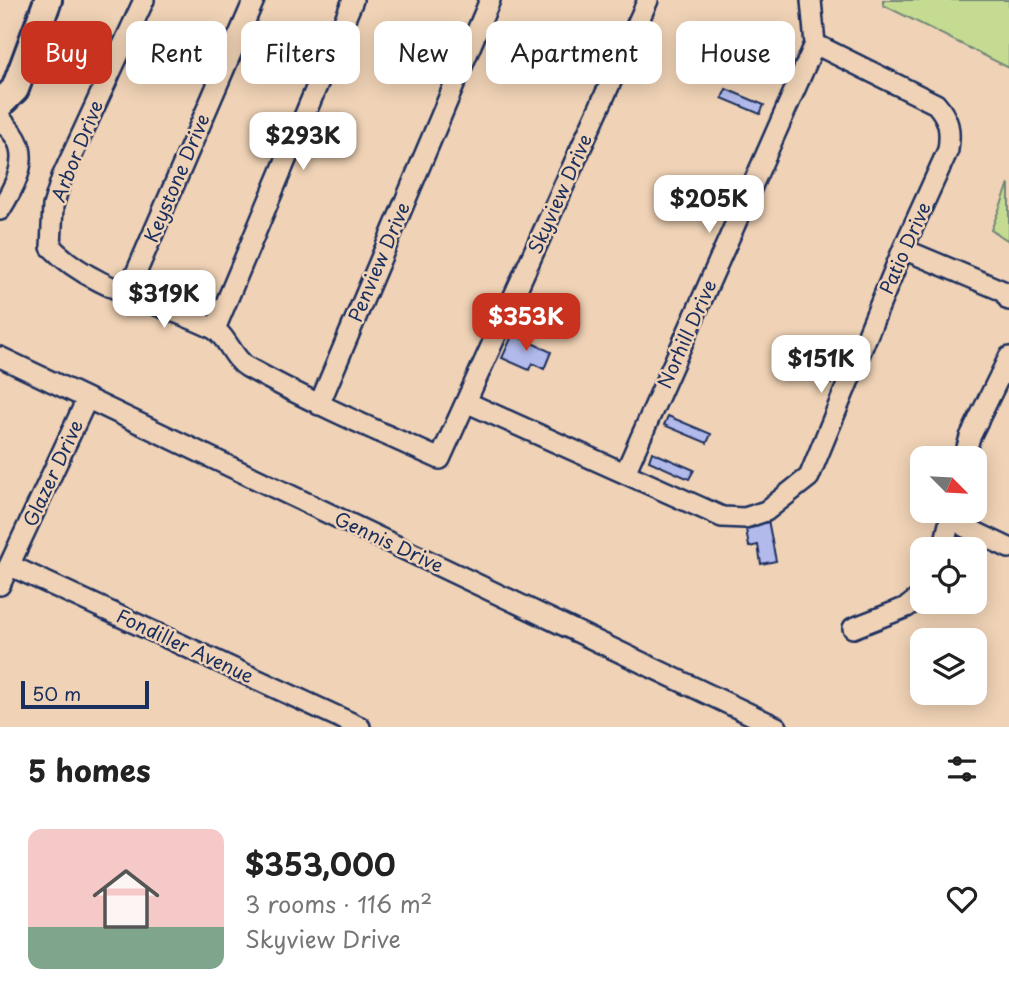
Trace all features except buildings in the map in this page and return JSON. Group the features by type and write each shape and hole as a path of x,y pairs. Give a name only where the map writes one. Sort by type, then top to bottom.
{"street":[{"path":"0,104 15,89 48,0"},
{"name":"Arbor Drive","path":"127,294 66,262 51,247 50,227 57,189 144,0"},
{"name":"Keystone Drive","path":"127,294 254,0"},
{"path":"215,329 353,0"},
{"name":"Penview Drive","path":"319,405 490,0"},
{"name":"Skyview Drive","path":"319,405 440,459 648,0"},
{"name":"Norhill Drive","path":"625,473 815,44 811,0"},
{"name":"Patio Drive","path":"466,402 722,517 745,518 766,511 809,477 903,250 948,150 951,132 946,116 936,104 815,44"},
{"path":"0,117 18,141 21,158 17,178 0,210"},
{"path":"903,250 1003,291 1009,300"},
{"path":"127,294 215,329 243,365 319,405"},
{"name":"Gennis Drive","path":"0,357 777,727"},
{"path":"967,446 1009,358"},
{"name":"Glazer Drive","path":"0,585 88,399"},
{"path":"962,523 1009,548"},
{"name":"Fondiller Avenue","path":"11,565 360,727"},
{"path":"853,628 910,605"}],"green space":[{"path":"883,0 1009,0 1009,68 883,5"},
{"path":"1009,184 1009,241 991,230"}]}
